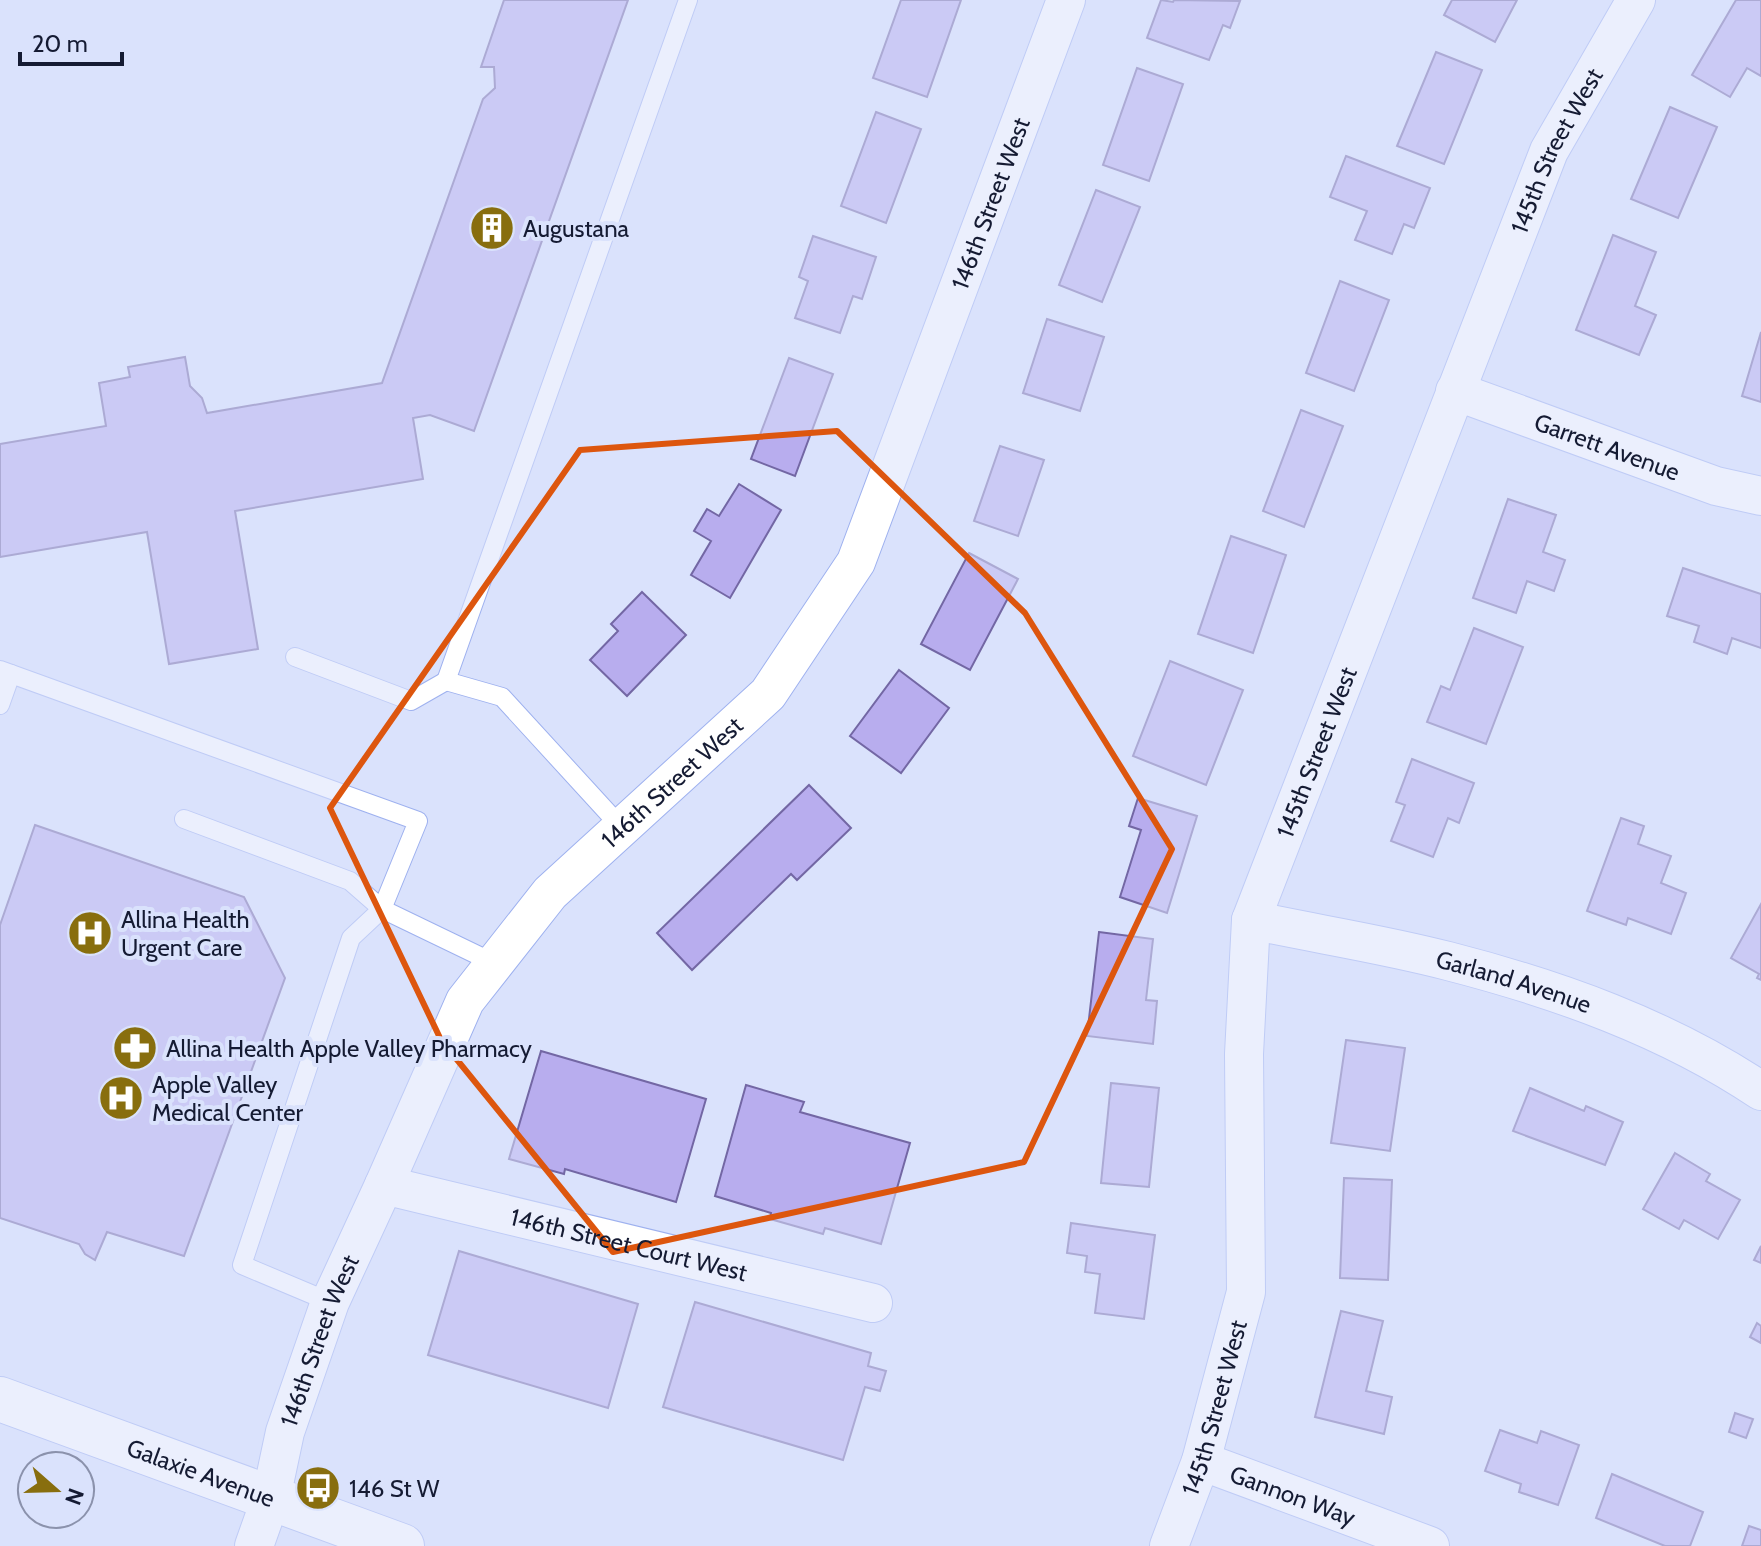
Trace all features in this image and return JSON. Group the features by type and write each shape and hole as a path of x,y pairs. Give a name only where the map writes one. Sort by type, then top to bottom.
{"street":[{"name":"146th Street West","path":"254,1546 271,1498 285,1432 330,1302 465,1001 550,893 768,694 856,562 1066,0"},
{"name":"145th Street West","path":"1169,1546 1201,1461 1246,1292 1244,1054 1251,920 1549,151 1636,0"},
{"name":"Garrett Avenue","path":"1455,391 1716,486 1761,496"},
{"name":"Garland Avenue","path":"1251,920 1447,961 1614,1013 1738,1076 1761,1091"},
{"name":"146th Street Court West","path":"384,1185 873,1303"},
{"name":"Galaxie Avenue","path":"0,1399 402,1546"},
{"name":"Gannon Way","path":"1201,1461 1430,1546"}],"lane":[{"path":"295,657 411,701 446,681 688,0"},
{"path":"0,705 6,672 418,821 382,909 351,938 242,1265 330,1302"},
{"path":"446,681 502,697 621,827"},
{"path":"184,819 350,881 382,909 494,963"}],"highlighted area":[{"path":"837,431 1025,613 1172,849 1024,1162 613,1252 441,1040 330,808 580,450"}],"building":[{"name":"Augustana","path":"504,0 628,0 474,431 430,415 413,418 423,479 235,511 258,649 169,664 147,532 0,557 0,444 106,426 99,383 130,377 128,367 185,357 190,386 202,398 207,413 382,383 483,99 495,88 494,67 481,67"},
{"path":"901,0 961,0 927,97 873,78"},
{"path":"1161,0 1240,1 1230,28 1223,25 1209,60 1147,38"},
{"path":"1452,0 1517,0 1495,42 1444,15"},
{"path":"1736,0 1761,0 1761,76 1747,68 1730,97 1692,75"},
{"path":"1436,52 1482,70 1444,164 1397,146"},
{"path":"1137,68 1183,84 1149,181 1103,165"},
{"path":"1670,107 1717,127 1678,218 1631,199"},
{"path":"876,112 921,129 886,223 841,206"},
{"path":"1346,156 1430,188 1414,228 1404,224 1392,254 1355,240 1367,211 1330,197"},
{"path":"1096,190 1140,207 1102,302 1059,285"},
{"path":"1613,235 1656,252 1635,306 1656,315 1639,355 1576,330"},
{"path":"813,236 876,257 862,299 853,296 840,333 795,318 808,281 799,277"},
{"path":"1340,281 1389,300 1354,391 1306,373"},
{"path":"1047,319 1104,337 1080,411 1023,393"},
{"path":"1761,332 1761,402 1742,396"},
{"path":"789,358 833,374 795,476 751,459"},
{"path":"1301,410 1343,426 1304,527 1263,511"},
{"path":"1000,446 1044,460 1018,536 974,521"},
{"path":"739,484 781,510 730,598 691,575 711,541 694,531 707,509 719,516"},
{"path":"1508,499 1556,515 1543,552 1565,560 1554,591 1527,581 1516,613 1473,598"},
{"path":"1231,536 1286,555 1253,653 1198,634"},
{"path":"969,553 1018,579 970,670 921,644"},
{"path":"1683,568 1761,594 1761,648 1732,638 1727,654 1694,642 1699,626 1667,616"},
{"path":"642,592 686,635 627,696 590,660 618,631 611,624"},
{"path":"1474,628 1523,647 1486,744 1427,722 1441,686 1450,690"},
{"path":"1170,661 1243,690 1206,785 1133,756"},
{"path":"899,670 949,708 901,773 850,736"},
{"path":"1412,759 1474,783 1459,823 1448,818 1433,857 1391,841 1405,805 1396,802"},
{"path":"809,785 851,828 797,880 791,874 692,970 657,933"},
{"path":"1138,798 1197,816 1167,913 1120,897 1141,830 1129,826"},
{"path":"1621,818 1644,826 1638,844 1671,856 1661,883 1686,893 1671,934 1628,918 1626,925 1587,911"},
{"name":"Apple Valley Medical Center","path":"35,825 244,897 285,978 184,1256 107,1232 95,1260 85,1254 79,1244 0,1218 0,925"},
{"path":"1761,904 1761,980 1757,978 1759,974 1731,958"},
{"path":"1099,932 1153,939 1146,1000 1157,1001 1153,1044 1087,1036"},
{"path":"1346,1040 1405,1048 1390,1151 1331,1143"},
{"path":"541,1051 706,1099 676,1202 565,1169 564,1174 509,1159"},
{"path":"1111,1083 1159,1088 1149,1187 1101,1183"},
{"path":"746,1085 804,1102 800,1112 910,1143 881,1244 825,1228 823,1234 770,1219 771,1213 715,1196"},
{"path":"1530,1088 1584,1111 1586,1106 1623,1122 1605,1165 1513,1131"},
{"path":"1675,1153 1710,1174 1706,1181 1740,1200 1718,1239 1684,1220 1679,1229 1643,1209"},
{"path":"1344,1178 1392,1180 1388,1280 1340,1278"},
{"path":"1071,1223 1155,1235 1144,1319 1095,1313 1100,1274 1085,1272 1087,1256 1067,1253"},
{"path":"1761,1246 1761,1263 1754,1260"},
{"path":"459,1251 638,1304 608,1408 428,1355"},
{"path":"695,1302 871,1353 868,1366 886,1371 880,1391 865,1387 843,1460 663,1407"},
{"path":"1341,1311 1383,1321 1366,1391 1392,1397 1384,1434 1315,1417"},
{"path":"1757,1323 1761,1326 1761,1343 1750,1337"},
{"path":"1735,1413 1753,1419 1746,1438 1729,1432"},
{"path":"1500,1430 1537,1443 1541,1431 1579,1445 1558,1505 1519,1492 1521,1484 1485,1471"},
{"path":"1612,1474 1703,1512 1690,1546 1665,1546 1596,1518"},
{"path":"1749,1526 1761,1530 1761,1546 1742,1546"}],"place":[{"name":"Augustana","path":"492,228"},
{"name":"Allina Health Urgent Care","path":"90,933"},
{"name":"Allina Health Apple Valley Pharmacy","path":"135,1048"},
{"name":"Apple Valley Medical Center","path":"121,1098"},
{"name":"146 St W","path":"318,1488"}]}
